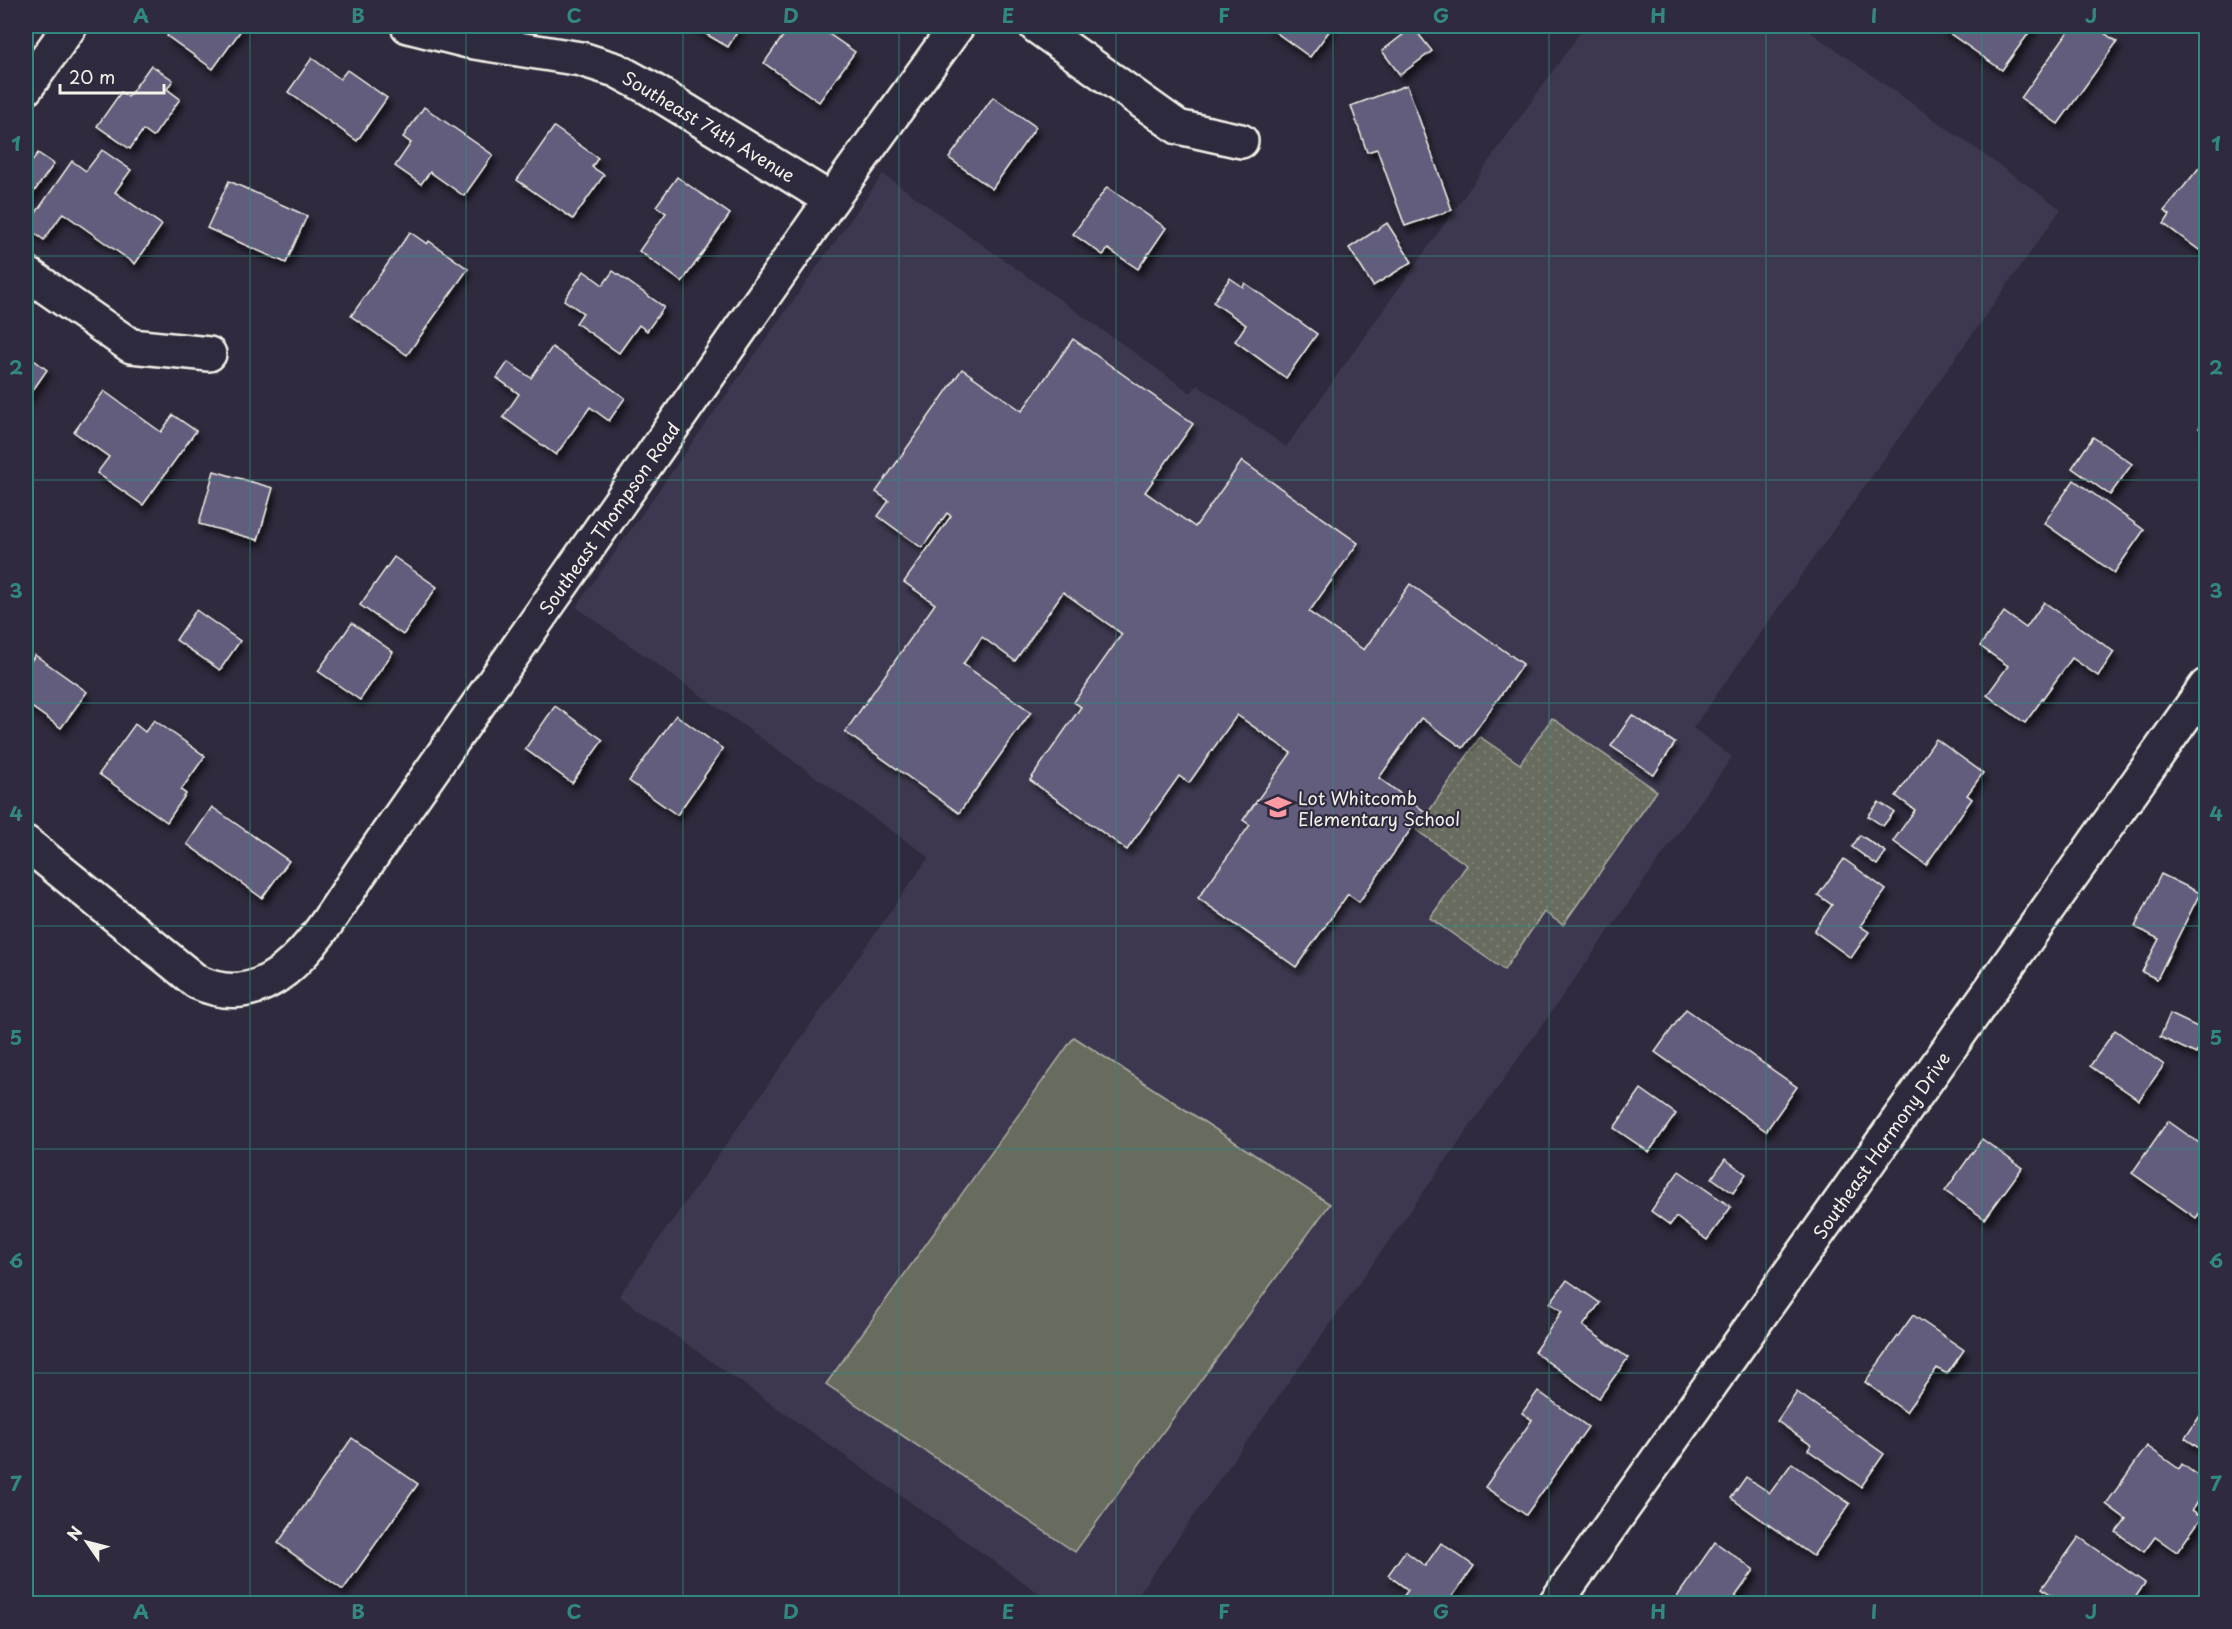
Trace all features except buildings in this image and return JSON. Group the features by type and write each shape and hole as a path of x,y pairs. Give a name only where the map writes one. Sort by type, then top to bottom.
{"street":[{"path":"26,88 70,26"},
{"name":"Southeast 74th Avenue","path":"408,26 468,41 581,59 616,70 831,200"},
{"name":"Southeast Thompson Road","path":"26,843 197,982 223,991 244,990 257,987 283,973 306,948 831,200 957,26"},
{"path":"1036,26 1178,127 1241,141"},
{"path":"26,273 131,346 209,354"},
{"name":"Southeast Harmony Drive","path":"1555,1604 2206,686"}],"shaded area":[{"name":"Lot Whitcomb Elementary School","path":"1585,26 1802,26 2061,209 1693,728 1732,757 1132,1603 1053,1603 619,1296 929,857 576,607 883,174 1191,393 1197,385 1286,447"}],"green space":[{"path":"1552,718 1657,791 1563,925 1544,912 1504,970 1430,918 1467,865 1416,830 1480,737 1520,764"},
{"path":"1074,1037 1330,1204 1075,1552 826,1384"}],"place":[{"name":"Lot Whitcomb Elementary School","path":"1278,807"}]}
